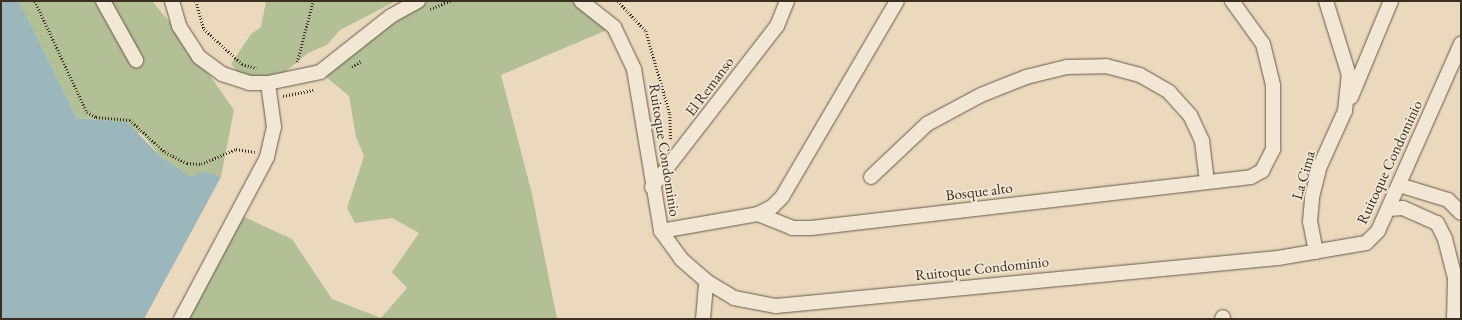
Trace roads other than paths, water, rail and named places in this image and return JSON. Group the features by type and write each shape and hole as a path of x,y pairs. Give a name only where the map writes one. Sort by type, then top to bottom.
{"street":[{"path":"102,1 136,60"},
{"path":"172,1 179,26 199,57 222,74 249,83 265,76 320,72 391,16 423,6"},
{"name":"Ruitoque Condominio","path":"581,1 614,27 634,69 652,187 661,231 681,259 706,281 734,298 776,306 1227,264 1316,252 1366,243 1378,231 1461,44"},
{"name":"El Remanso","path":"652,187 777,26 787,1"},
{"path":"661,231 758,214 782,197 897,1"},
{"name":"Bosque alto","path":"758,214 780,225 811,228 1251,177 1262,171 1273,150 1273,85 1263,44 1232,1"},
{"name":"La Cima","path":"1326,1 1349,75 1345,111"},
{"name":"La Cima","path":"1316,252 1310,222 1312,197 1320,166 1345,111 1391,1"},
{"path":"871,177 927,124 981,95 1026,77 1067,66 1106,66 1140,75 1169,92 1190,115 1202,141 1207,182"},
{"path":"181,319 267,157 274,127 270,97 265,76"},
{"path":"1399,185 1436,194 1448,200 1461,213"},
{"path":"1418,212 1436,194"},
{"path":"1388,209 1403,208 1418,212 1437,223 1445,239 1455,278 1454,319"},
{"path":"702,319 706,281"}],"water":[{"path":"1,1 19,1 77,118 127,122 160,156 191,177 204,171 221,177 144,319 1,319"}]}
